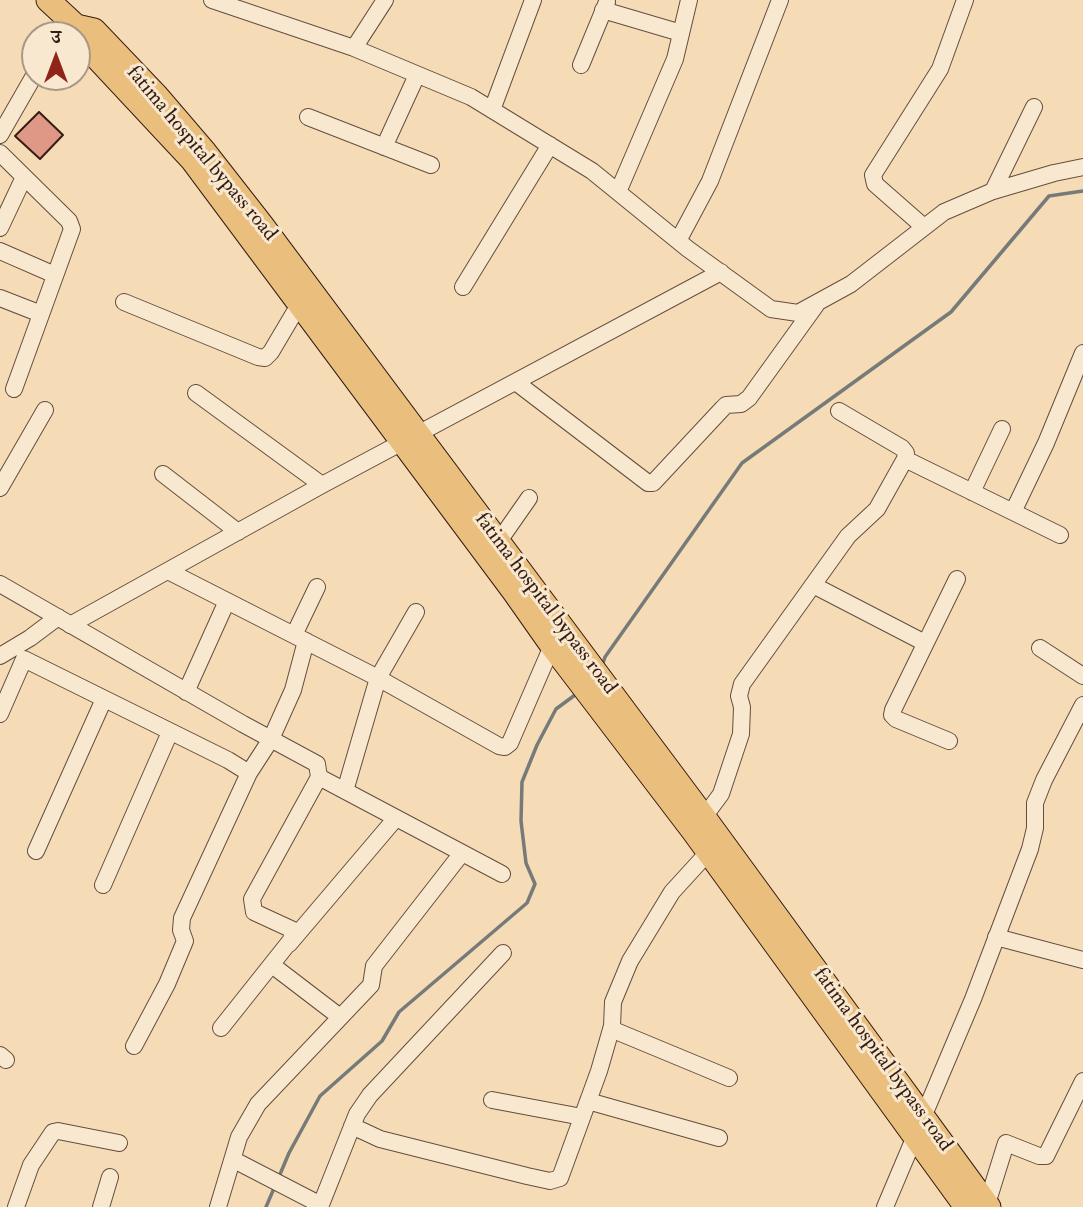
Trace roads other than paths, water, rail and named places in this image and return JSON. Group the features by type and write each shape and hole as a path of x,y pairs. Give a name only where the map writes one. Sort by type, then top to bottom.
{"highway":[{"name":"fatima hospital bypass road","path":"48,0 63,21"},
{"name":"fatima hospital bypass road","path":"91,30 157,96 262,225 410,439 499,541 552,646 714,846 918,1126 981,1206"},
{"name":"fatima hospital bypass road","path":"91,52 192,160 300,303 410,439 522,587 704,817 714,846"}],"street":[{"path":"212,0 354,48 471,97 592,171 678,241 771,309 798,313 851,284 944,212 993,191 1083,167"},
{"path":"354,48 384,0"},
{"path":"492,110 533,0"},
{"path":"618,192 675,58 689,0"},
{"path":"678,241 710,181 780,0"},
{"path":"925,227 875,184 873,175 940,69 965,0"},
{"path":"581,65 606,5 681,33"},
{"path":"384,147 417,75"},
{"path":"0,135 25,91"},
{"path":"993,191 1034,107"},
{"path":"308,117 431,165"},
{"path":"463,287 550,145"},
{"path":"0,153 72,229 14,388"},
{"path":"0,228 24,177"},
{"path":"0,251 55,275"},
{"path":"9,651 168,571 322,485 720,272"},
{"path":"0,298 41,314"},
{"path":"517,383 648,483 653,483 726,405 741,404 749,398 820,301"},
{"path":"124,302 258,358 265,358 271,352 300,303"},
{"path":"1013,512 1046,443 1083,353"},
{"path":"196,393 322,485"},
{"path":"0,488 45,410"},
{"path":"704,817 721,794 741,734 740,689 848,536 877,509 905,459 906,453 902,449 839,411"},
{"path":"972,492 1002,429"},
{"path":"905,459 1060,535"},
{"path":"163,474 238,532"},
{"path":"499,541 529,498"},
{"path":"168,571 378,678 505,747 510,743 552,646"},
{"path":"949,741 892,715 957,579"},
{"path":"0,584 317,764 319,778 253,894 254,912 293,930 288,946"},
{"path":"813,585 925,643"},
{"path":"134,1046 167,984 185,941 181,930 182,918 249,773 271,739 293,690 300,638 317,587"},
{"path":"186,692 227,601"},
{"path":"345,791 378,678 416,612"},
{"path":"1040,648 1083,676"},
{"path":"9,651 249,773"},
{"path":"0,714 9,651"},
{"path":"36,852 104,699"},
{"path":"885,1207 973,999 1030,849 1035,828 1034,811 1040,792 1083,705"},
{"path":"103,885 170,732"},
{"path":"319,778 502,874"},
{"path":"221,1028 396,818"},
{"path":"352,1126 380,1139 550,1181 560,1178 611,1029 613,1002 630,961 672,892 714,846"},
{"path":"218,1207 239,1137 258,1104 371,985 374,966 462,853"},
{"path":"996,937 1083,960"},
{"path":"234,1160 320,1206 356,1114 370,1095 503,953"},
{"path":"272,965 340,1017"},
{"path":"611,1029 729,1078"},
{"path":"981,1206 1006,1143 1039,1156 1046,1156 1083,1081"},
{"path":"492,1100 585,1109 719,1138"},
{"path":"16,1207 31,1165 53,1132 119,1143"},
{"path":"101,1207 110,1177"}],"waterway":[{"path":"602,666 605,657 742,463 951,312 1049,196 1083,191"},
{"path":"278,1179 320,1096 382,1041 399,1012 527,903 535,884 526,863 521,821 522,782 556,709 575,695"},
{"path":"266,1207 275,1186"}]}
